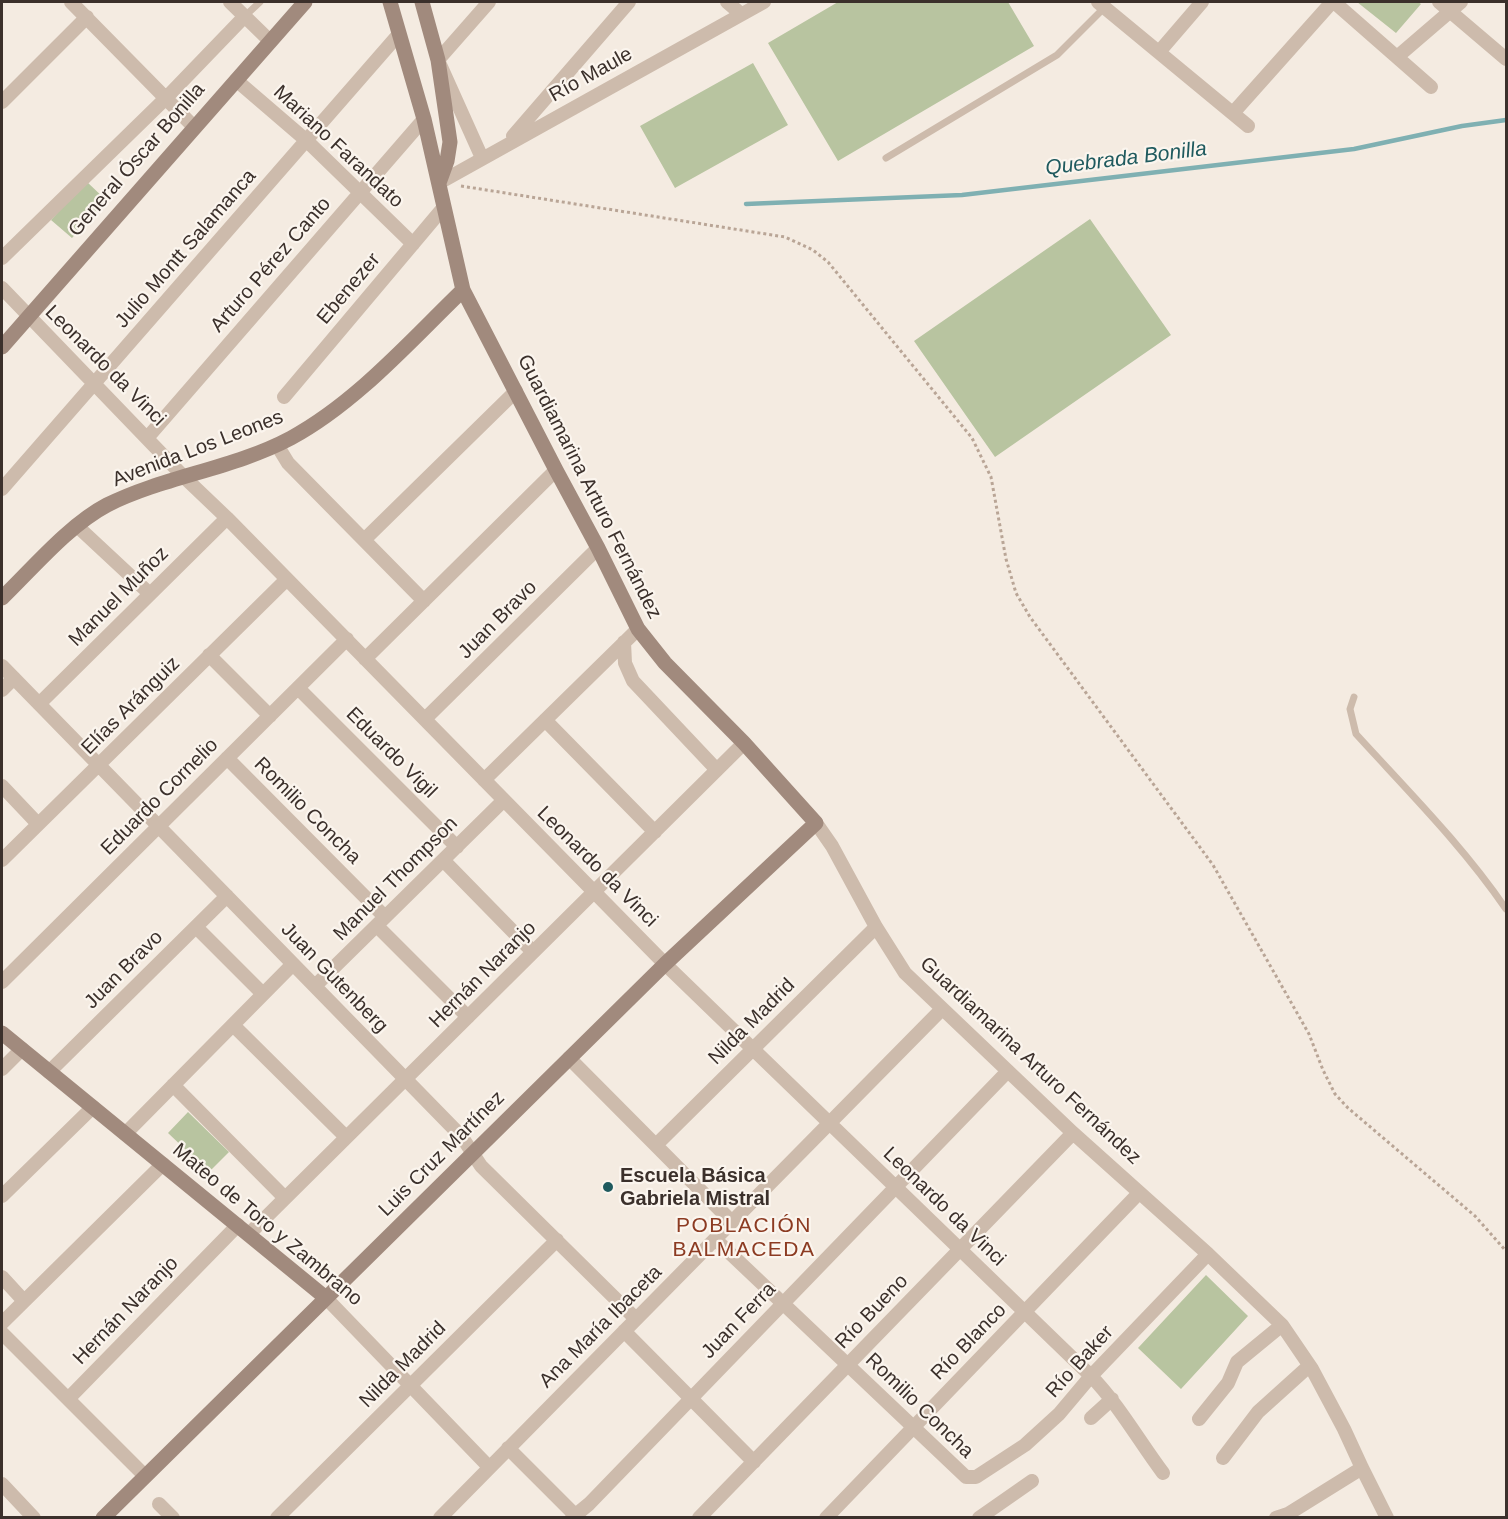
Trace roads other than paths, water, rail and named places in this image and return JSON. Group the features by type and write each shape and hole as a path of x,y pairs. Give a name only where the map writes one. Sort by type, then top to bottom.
{"street":[{"path":"71,2 194,127"},
{"path":"230,2 270,41"},
{"name":"General Óscar Bonilla","path":"2,347 305,2"},
{"name":"Guardiamarina Arturo Fernández","path":"390,2 424,119 463,290 638,628 665,663 744,743 816,824 832,846 876,927 905,973 1073,1133 1208,1254 1282,1325 1310,1366 1344,1429 1387,1518"},
{"path":"422,2 438,60 450,141 447,161 439,183"},
{"path":"438,60 489,2"},
{"path":"506,144 628,2"},
{"path":"728,2 741,14"},
{"name":"Río Maule","path":"439,183 764,2"},
{"path":"1159,52 1202,2"},
{"path":"1233,113 1333,2 1431,87"},
{"path":"1439,2 1506,59"},
{"path":"1397,57 1461,2"},
{"path":"1102,4 1248,126"},
{"name":"General Óscar Bonilla","path":"2,258 166,98 245,16"},
{"path":"2,102 87,17"},
{"name":"Julio Montt Salamanca","path":"2,489 399,34"},
{"path":"438,60 482,158"},
{"name":"Mariano Farandato","path":"236,80 307,141 413,244"},
{"name":"Arturo Pérez Canto","path":"148,437 424,119"},
{"name":"Ebenezer","path":"284,397 444,207"},
{"name":"Leonardo da Vinci","path":"2,288 148,437 184,477 665,964 1091,1376 1112,1399 1163,1473"},
{"name":"Avenida Los Leones","path":"2,598 77,526 97,511 118,500 277,445 305,429 340,405 463,290"},
{"path":"364,540 516,391"},
{"path":"277,445 288,463 424,601"},
{"path":"365,659 556,470"},
{"name":"Manuel Muñoz","path":"39,704 227,518"},
{"path":"77,526 150,594"},
{"name":"Juan Bravo","path":"425,719 598,548"},
{"name":"Elías Aránguiz","path":"2,860 287,579"},
{"path":"484,780 638,628"},
{"name":"Eduardo Cornelio","path":"2,982 346,639"},
{"name":"Guardiamarina Arturo Fernández","path":"624,642 625,663 633,681 717,770"},
{"path":"209,655 270,716"},
{"name":"Juan Gutenberg","path":"2,666 462,1137 481,1166 636,1319"},
{"path":"2,690 14,678"},
{"name":"Eduardo Vigil","path":"298,688 457,847"},
{"path":"544,720 655,832"},
{"name":"Hernán Naranjo","path":"68,1399 243,1230 285,1198 744,743"},
{"name":"Romilio Concha","path":"227,758 468,1017"},
{"path":"2,786 38,824"},
{"name":"Manuel Thompson","path":"315,986 504,800"},
{"name":"Luis Cruz Martínez","path":"102,1518 665,964 816,824"},
{"path":"443,860 533,952"},
{"name":"Juan Bravo","path":"49,1072 227,896"},
{"path":"196,927 263,994"},
{"name":"Nilda Madrid","path":"656,1145 876,927"},
{"path":"125,1134 293,963"},
{"name":"Ana María Ibaceta","path":"440,1518 942,1009"},
{"path":"233,1024 346,1137"},
{"name":"Mateo de Toro y Zambrano","path":"2,1033 326,1298 489,1467"},
{"path":"2,1069 22,1050"},
{"path":"569,1059 732,1222"},
{"name":"Juan Ferra","path":"575,1517 1008,1071"},
{"name":"Mateo de Toro y Zambrano","path":"173,1085 285,1198"},
{"path":"2,1196 93,1107"},
{"name":"Río Bueno","path":"699,1518 1073,1133"},
{"path":"2,1323 163,1164"},
{"name":"Río Blanco","path":"826,1518 1139,1193"},
{"name":"Romilio Concha","path":"715,1239 966,1477"},
{"name":"Nilda Madrid","path":"277,1518 557,1240"},
{"name":"Río Baker","path":"966,1477 976,1477 1024,1445 1059,1414 1091,1376 1208,1254"},
{"path":"2,1277 24,1300"},
{"path":"1199,1419 1228,1383 1237,1362 1282,1325"},
{"path":"624,1331 754,1462"},
{"path":"2,1333 145,1476"},
{"path":"1223,1458 1258,1412 1310,1366"},
{"path":"1091,1418 1112,1399"},
{"path":"508,1448 575,1517"},
{"path":"1276,1518 1288,1514 1362,1468"},
{"path":"979,1518 1032,1481"},
{"path":"2,1485 34,1518"},
{"path":"159,1504 172,1518"}],"lane":[{"path":"245,16 260,2"},
{"path":"886,158 1057,56 1102,4"},
{"path":"1354,697 1350,709 1356,734 1485,878 1506,909"}],"waterway":[{"name":"Quebrada Bonilla","path":"746,204 962,195 1354,149 1462,126 1506,120"}],"place":[{"name":"Escuela Básica Gabriela Mistral","path":"608,1187"}],"district":[{"name":"POBLACIÓN BALMACEDA","path":"744,1238"}]}
